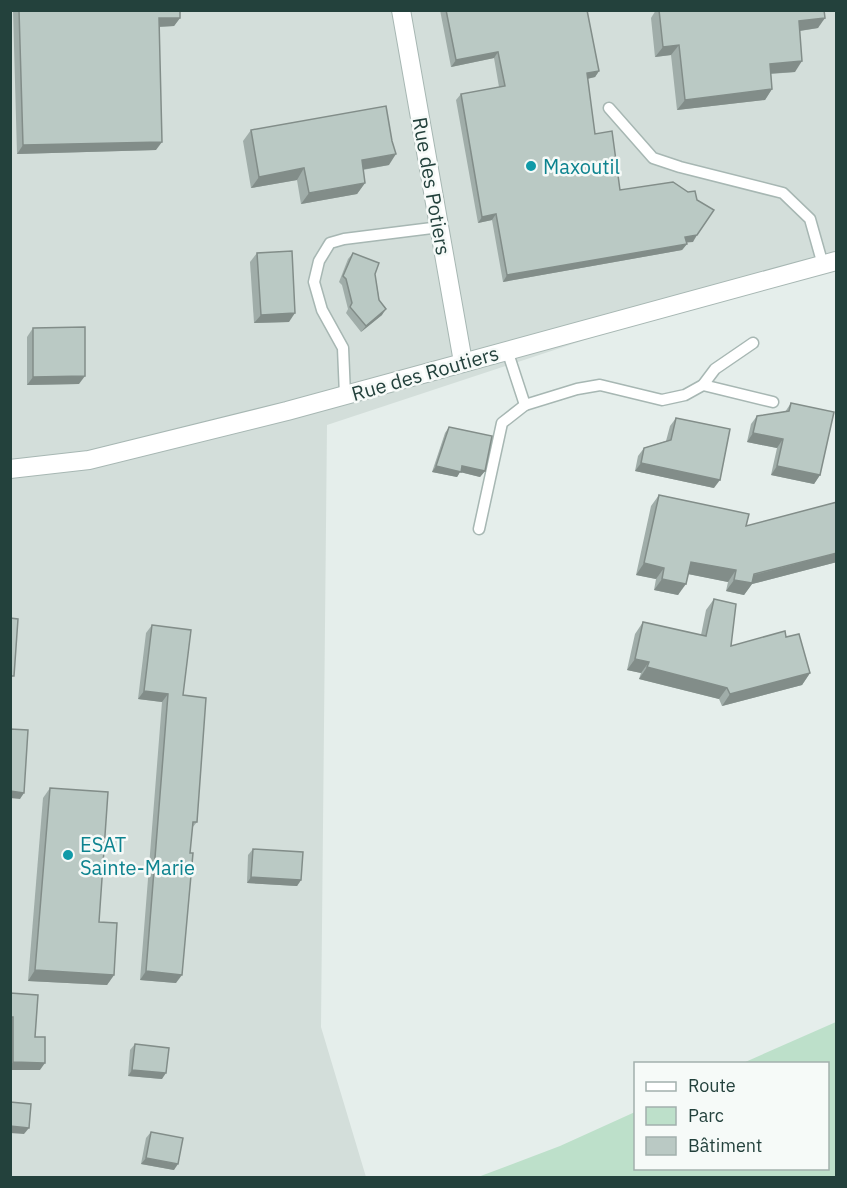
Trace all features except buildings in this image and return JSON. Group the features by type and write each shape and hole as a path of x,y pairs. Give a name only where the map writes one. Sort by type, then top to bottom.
{"street":[{"name":"Rue des Potiers","path":"401,10 463,362"},
{"name":"Rue des Routiers","path":"10,469 89,460 345,395 830,263"}],"lane":[{"path":"609,108 653,158 783,194 810,219 830,263"},
{"path":"345,395 343,348 322,310 314,282 319,261 330,243 344,239 440,227"},
{"path":"479,529 502,423 525,405 577,389 600,386 662,400 685,395 703,385 716,369 753,343"},
{"path":"507,350 525,405"},
{"path":"703,385 773,402"}],"shaded area":[{"path":"10,11 836,11 836,257 327,425 321,1027 366,1177 11,1177"}],"green space":[{"path":"836,1022 836,1177 478,1177 560,1146 634,1112 634,1170 829,1170 829,1062 745,1062"}],"place":[{"name":"Maxoutil","path":"531,166"},
{"name":"ESAT Sainte-Marie","path":"68,855"}]}
